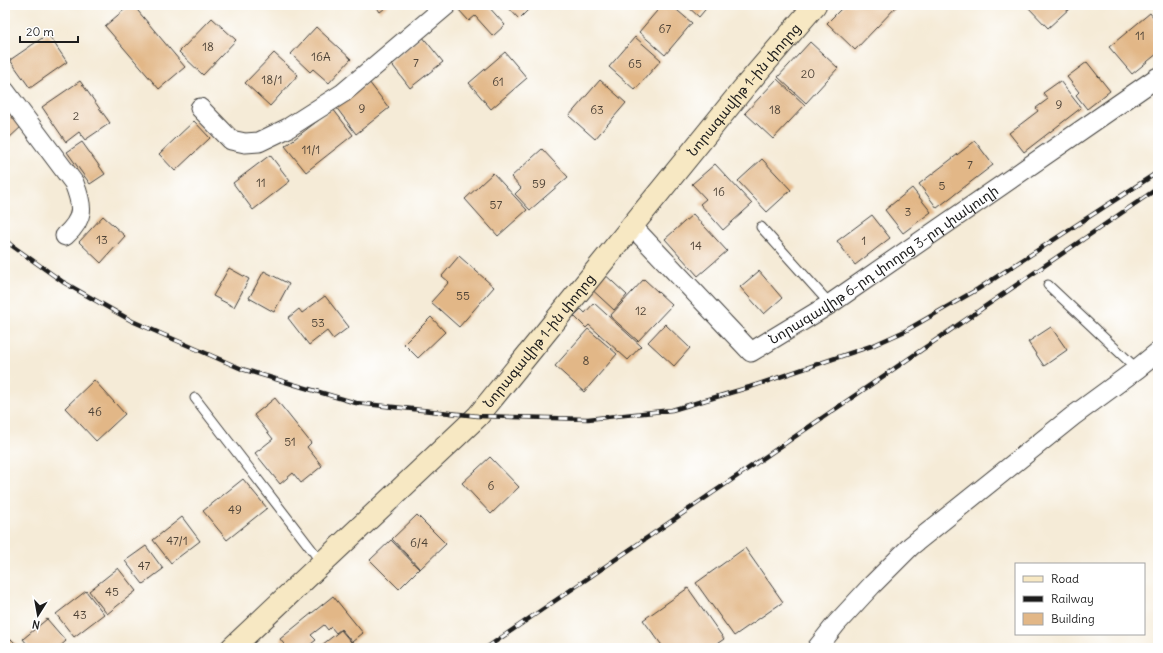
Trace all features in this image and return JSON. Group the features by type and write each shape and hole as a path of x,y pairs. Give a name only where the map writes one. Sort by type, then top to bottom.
{"main road":[{"name":"Նորագավիթ 1-ին փողոց","path":"232,648 478,416 743,89 815,5"}],"street":[{"path":"200,108 231,140 245,143 259,142 288,128 343,93 447,5"},
{"name":"Նորագավիթ 6-րդ փողոց 3-րդ փակուղի","path":"632,226 751,352 830,304 1158,77"},
{"path":"5,92 74,183 81,208 78,219 73,228 65,236"},
{"path":"817,648 836,624 911,546 1073,416 1158,352"}],"lane":[{"path":"761,227 830,304"},
{"path":"1048,285 1137,369"},
{"path":"195,398 322,563"}],"building":[{"path":"130,5 133,5 185,67 159,89 105,26"},
{"path":"375,5 389,5 380,12"},
{"path":"463,5 487,5 505,25 493,36 475,16 469,21 458,9"},
{"path":"506,5 533,5 519,19"},
{"path":"662,5 671,5 692,23 665,55 639,32"},
{"path":"686,5 709,5 699,17"},
{"path":"845,5 898,5 855,50 827,23"},
{"path":"1026,5 1067,5 1070,8 1048,28"},
{"path":"1150,13 1158,23 1158,53 1132,74 1109,47"},
{"path":"212,18 236,40 203,75 179,52"},
{"path":"316,27 351,59 329,83 313,69 310,72 291,54"},
{"path":"48,34 67,62 30,88 10,60"},
{"path":"422,36 443,62 410,88 390,62"},
{"path":"635,37 661,60 635,90 609,67"},
{"path":"810,42 838,68 806,103 778,77"},
{"path":"505,52 527,78 491,109 469,83"},
{"path":"274,53 298,75 270,106 245,83"},
{"path":"1087,62 1110,91 1087,109 1076,95 1079,92 1067,77"},
{"path":"777,79 805,105 773,139 745,113"},
{"path":"600,80 626,103 595,139 569,116"},
{"path":"80,81 110,123 85,140 79,132 66,142 42,107"},
{"path":"1060,81 1081,108 1024,152 1009,133 1038,111 1036,108 1048,99 1043,93"},
{"path":"369,82 389,108 356,134 336,107"},
{"path":"5,106 23,125 7,140 5,138"},
{"path":"333,109 353,135 306,172 285,146"},
{"path":"194,121 210,138 175,171 159,154"},
{"path":"975,141 993,165 937,208 919,184"},
{"path":"82,142 105,174 90,184 67,152"},
{"path":"542,149 568,177 530,210 515,194 521,188 511,177"},
{"path":"270,155 290,181 253,210 233,183"},
{"path":"762,159 791,190 767,212 738,181"},
{"path":"715,164 752,204 723,230 700,204 706,199 692,184"},
{"path":"493,173 527,210 498,236 465,199"},
{"path":"912,188 931,212 903,233 885,210"},
{"path":"693,214 727,251 698,276 665,239"},
{"path":"872,215 890,238 855,265 837,241"},
{"path":"103,216 125,236 101,263 79,242"},
{"path":"459,256 494,287 459,327 431,302 449,282 442,276"},
{"path":"229,268 249,279 234,307 213,296"},
{"path":"600,270 627,295 614,310 587,285"},
{"path":"264,271 289,284 274,312 249,298"},
{"path":"759,271 782,298 764,314 740,287"},
{"path":"644,279 672,305 638,341 610,316"},
{"path":"325,296 349,327 333,339 327,331 309,345 288,318 299,309 302,313"},
{"path":"594,303 641,346 628,360 589,325 586,328 574,316 581,309 585,313"},
{"path":"431,317 445,332 418,358 404,344"},
{"path":"665,324 690,348 674,366 648,342"},
{"path":"1051,327 1067,350 1044,366 1028,342"},
{"path":"588,329 617,354 584,392 555,366"},
{"path":"94,380 125,414 96,441 65,408"},
{"path":"275,398 311,443 307,447 322,466 301,483 293,473 280,484 255,453 273,439 254,415"},
{"path":"490,457 519,487 491,514 462,483"},
{"path":"243,479 267,508 227,540 203,511"},
{"path":"417,515 446,544 420,569 392,539"},
{"path":"182,517 200,541 171,563 153,540"},
{"path":"391,540 419,569 399,589 370,560"},
{"path":"146,546 163,569 143,584 125,561"},
{"path":"745,548 783,602 734,636 696,583"},
{"path":"118,568 136,591 107,614 89,591"},
{"path":"688,588 724,639 711,648 664,648 643,620"},
{"path":"86,591 104,614 74,637 56,614"},
{"path":"333,596 363,633 352,642 341,629 336,633 331,627 328,630 324,625 311,635 316,640 306,648 287,648 280,639"},
{"path":"47,619 66,641 58,648 30,648 23,639"},
{"path":"341,630 356,648 318,648 336,634"},
{"path":"11,639 20,648 5,648"}],"railway":[{"path":"5,240 63,282 132,321 242,369 356,403 478,416 588,419 672,410 750,387 874,345 905,331 978,289 1158,172"},
{"path":"486,648 1158,188"}]}
